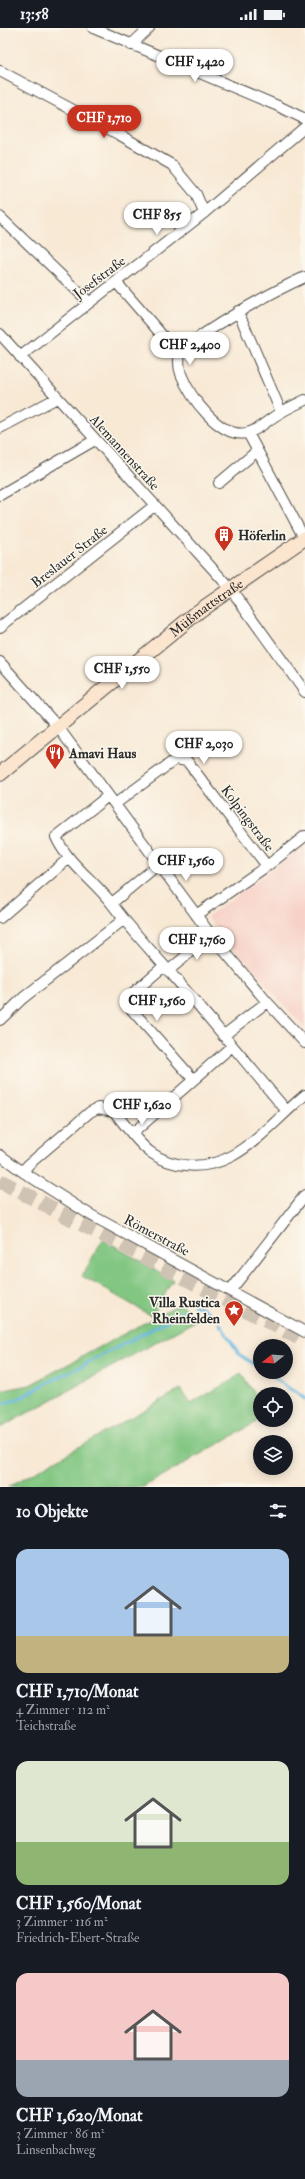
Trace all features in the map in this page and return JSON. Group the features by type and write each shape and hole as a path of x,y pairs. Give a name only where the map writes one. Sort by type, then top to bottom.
{"street":[{"path":"93,28 278,106 305,119"},
{"path":"131,45 149,28"},
{"path":"0,71 120,135 172,165 196,194 204,213"},
{"name":"Josefstraße","path":"20,357 204,213 305,127"},
{"path":"0,217 89,302"},
{"path":"180,350 238,311 305,276"},
{"path":"116,282 167,341 180,350"},
{"path":"238,311 281,412"},
{"name":"Alemannenstraße","path":"0,334 154,506 230,588 305,692"},
{"path":"180,350 180,374 208,415 223,429 234,434 248,433 281,412 305,400"},
{"path":"0,428 57,398"},
{"path":"248,433 305,538"},
{"path":"0,496 95,440"},
{"path":"219,483 257,451"},
{"name":"Breslauer Straße","path":"0,627 154,506"},
{"name":"Müßmattstraße","path":"0,774 199,611 230,588 305,538"},
{"path":"0,662 58,727 211,935 267,1002 305,1043"},
{"name":"Kolpingstraße","path":"115,804 176,759 187,761 267,866"},
{"path":"108,796 56,837 69,858 112,904 123,920 166,968 286,1110"},
{"path":"196,915 267,866 305,836"},
{"path":"0,918 69,858"},
{"path":"112,904 159,864"},
{"path":"0,1020 23,998 123,920"},
{"path":"193,1079 132,1010 130,1001 134,992 211,935"},
{"path":"223,1036 267,1002"},
{"path":"133,1132 232,1046"},
{"path":"23,1172 28,1165 90,1112 98,1108 114,1111 133,1132 140,1143 163,1160 177,1165 204,1165 232,1156 305,1095"},
{"name":"Römerstraße","path":"0,1155 23,1172 89,1214 231,1290 305,1332"},
{"path":"231,1290 305,1195"}],"shaded area":[{"path":"305,845 305,1029 207,917"}],"green space":[{"path":"103,1239 173,1280 152,1316 82,1276"},
{"path":"181,1303 197,1320 0,1428 0,1391 30,1385"},
{"path":"241,1374 253,1391 253,1424 143,1487 8,1487 181,1389 191,1404"}],"waterway":[{"path":"194,1306 200,1306 210,1313"},
{"path":"0,1404 25,1396 186,1310"},
{"path":"220,1324 239,1354 253,1363"},
{"path":"275,1379 305,1399"}],"tunnel":[{"path":"0,1181 305,1341"}],"place":[{"name":"Höferlin","path":"224,552"},
{"name":"Amavi Haus","path":"55,770"},
{"name":"Villa Rustica Rheinfelden","path":"234,1327"}]}
